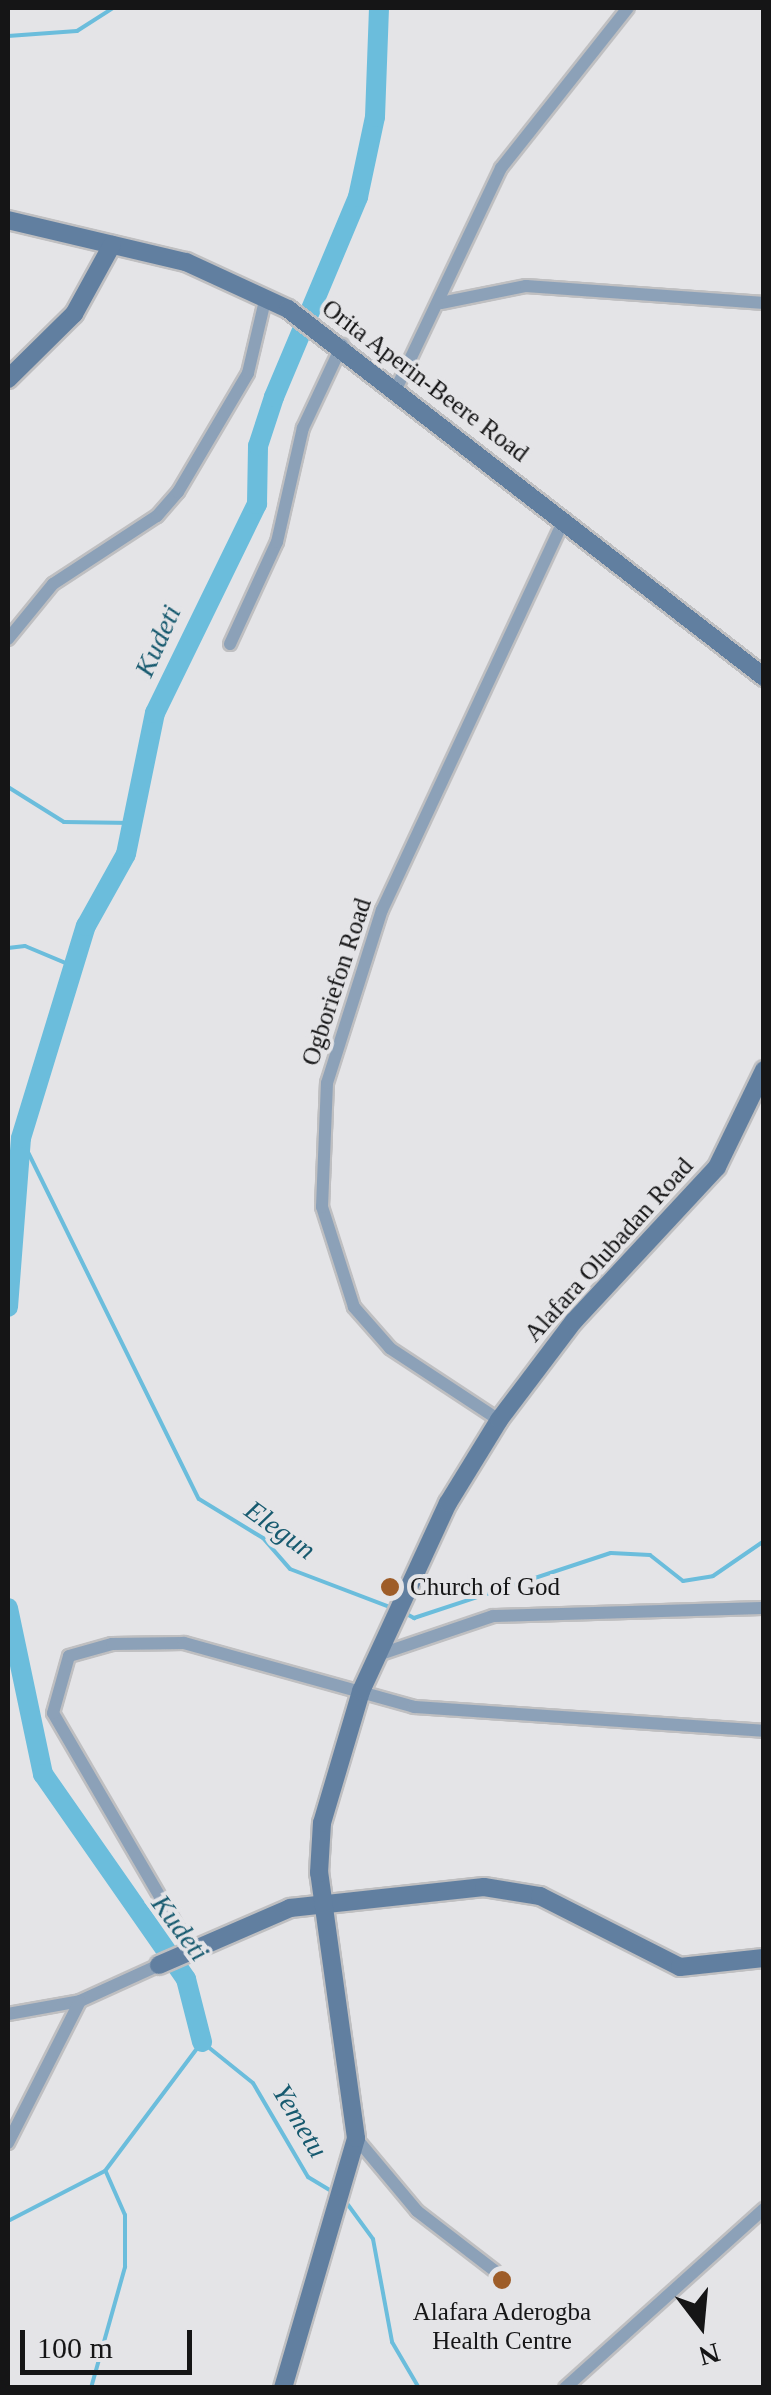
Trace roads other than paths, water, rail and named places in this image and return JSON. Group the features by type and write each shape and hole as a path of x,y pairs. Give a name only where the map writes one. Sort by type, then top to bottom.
{"street":[{"path":"397,387 500,168 628,8"},
{"name":"Orita Aperin-Beere Road","path":"8,220 186,262 288,309 397,387 764,677"},
{"path":"8,379 74,314 112,245"},
{"path":"440,302 526,286 764,302"},
{"path":"8,638 54,584 178,492 248,373 266,296"},
{"path":"230,644 277,542 303,428 342,345"},
{"name":"Ogboriefon Road","path":"499,1420 390,1348 354,1306 324,1222 327,1083 382,910 564,518"},
{"name":"Alafara Olubadan Road","path":"283,2388 335,2234 356,2138 320,1901 322,1823 361,1691 448,1503 499,1420 574,1321 717,1167 764,1070"},
{"path":"378,1655 494,1616 764,1608"},
{"path":"185,1952 70,1756 53,1714 58,1668 112,1644 184,1642 414,1707 764,1731"},
{"path":"8,2014 80,2000 185,1952 320,1901 517,1890 680,1967 764,1958"},
{"path":"8,2143 80,2000"},
{"path":"356,2138 417,2211 495,2271"},
{"path":"565,2388 764,2210"}],"waterway":[{"path":"8,36 77,31 113,8"},
{"name":"Kudeti","path":"8,1307 21,1138 86,926 126,854 155,713 257,504 258,446 274,397 358,197 375,117 379,8"},
{"path":"8,787 64,822 133,823"},
{"path":"8,948 25,946 75,967"},
{"name":"Elegun","path":"21,1138 199,1499 263,1538 290,1569 395,1609"},
{"name":"Elegun","path":"403,1612 414,1618 611,1553 650,1555 683,1581 713,1576 764,1541"},
{"name":"Kudeti","path":"8,1608 43,1774 186,1979 202,2042"},
{"name":"Kudeti","path":"8,2221 105,2171 202,2042 253,2083 308,2177 335,2193"},
{"name":"Kudeti","path":"91,2388 125,2267 125,2215 106,2172"},
{"name":"Yemetu","path":"343,2198 373,2239 392,2342 419,2388"}],"place":[{"name":"Church of God","path":"390,1587"},
{"name":"Alafara Aderogba Health Centre","path":"502,2280"}]}
